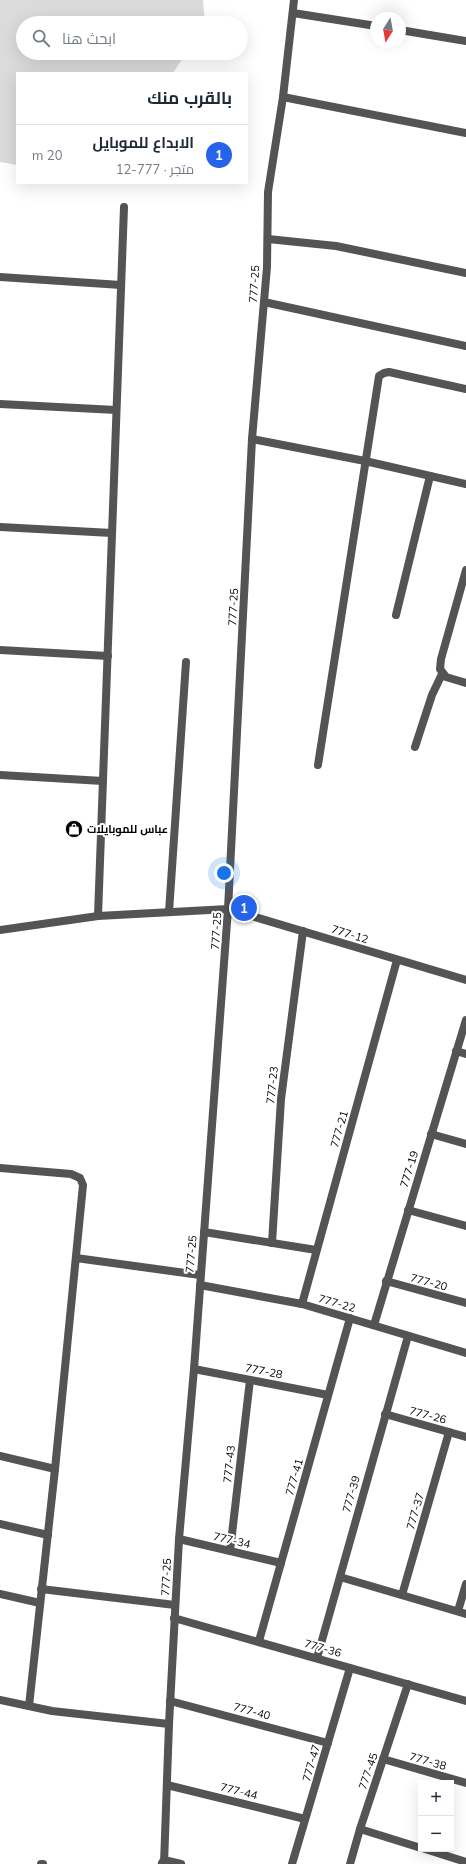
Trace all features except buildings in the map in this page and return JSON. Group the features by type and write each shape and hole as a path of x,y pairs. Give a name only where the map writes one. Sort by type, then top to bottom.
{"street":[{"name":"777-25","path":"164,1863 174,1618 228,909 252,438 268,239 268,192 283,96 294,0"},
{"path":"293,13 370,25"},
{"path":"406,31 466,41"},
{"path":"283,96 466,133"},
{"path":"98,916 124,207"},
{"path":"268,239 336,246 466,273"},
{"path":"0,278 121,285"},
{"path":"264,302 466,346"},
{"path":"318,764 379,376 389,372 466,389"},
{"path":"0,404 116,410"},
{"path":"252,438 365,461 466,484"},
{"path":"396,615 430,476"},
{"path":"0,527 112,534"},
{"path":"466,570 441,659 440,669 442,674 466,683"},
{"path":"0,650 108,656"},
{"path":"169,912 186,662"},
{"path":"415,747 432,695 442,674"},
{"path":"0,775 103,781"},
{"name":"777-12","path":"0,930 98,916 228,909 466,980"},
{"name":"777-23","path":"272,1243 281,1099 303,931"},
{"name":"777-21","path":"302,1304 398,960"},
{"name":"777-19","path":"374,1325 466,1020"},
{"path":"456,1051 466,1054"},
{"path":"431,1134 466,1144"},
{"path":"0,1168 71,1174 80,1178 83,1185 55,1469 29,1706"},
{"path":"408,1210 466,1226"},
{"path":"204,1232 316,1250"},
{"path":"76,1258 200,1275"},
{"name":"777-20","path":"386,1282 466,1303"},
{"name":"777-22","path":"200,1284 302,1304 466,1353"},
{"name":"777-41","path":"259,1641 350,1318"},
{"name":"777-39","path":"317,1658 408,1336"},
{"name":"777-28","path":"194,1369 328,1395"},
{"name":"777-43","path":"230,1551 250,1380"},
{"name":"777-26","path":"385,1414 466,1437"},
{"name":"777-37","path":"402,1595 449,1432"},
{"path":"0,1456 55,1469"},
{"path":"0,1524 48,1535"},
{"name":"777-34","path":"179,1539 281,1563"},
{"path":"340,1577 462,1613 466,1584"},
{"path":"41,1588 175,1605"},
{"path":"0,1594 40,1603"},
{"name":"777-36","path":"174,1618 466,1701"},
{"name":"777-47","path":"292,1864 350,1668"},
{"name":"777-45","path":"350,1864 360,1829 408,1684"},
{"path":"0,1700 52,1711 169,1724"},
{"name":"777-40","path":"170,1701 328,1743"},
{"name":"777-38","path":"384,1759 466,1783"},
{"name":"777-44","path":"166,1785 305,1819"},
{"path":"360,1829 418,1847"},
{"path":"434,1852 466,1862"},
{"path":"164,1863 181,1864"}],"shaded area":[{"path":"0,0 203,0 204,16 16,16 16,60 181,60 174,72 16,72 16,165 0,162"}],"place":[{"name":"عباس للموبايلات","path":"74,829"},
{"name":"الابداع للموبايل","path":"244,908"}]}
